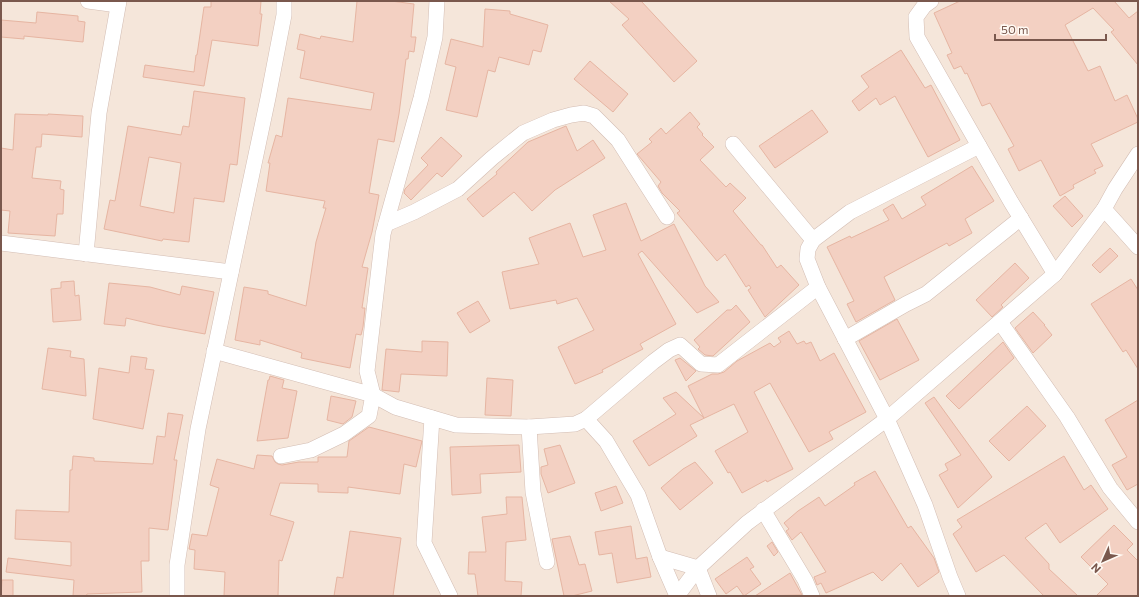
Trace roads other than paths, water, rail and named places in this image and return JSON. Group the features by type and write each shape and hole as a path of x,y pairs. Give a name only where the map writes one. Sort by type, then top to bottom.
{"street":[{"path":"86,254 99,113 118,3 88,1"},
{"path":"177,596 178,566 198,429 268,98 284,15 284,1"},
{"path":"281,456 311,450 344,434 369,416 373,395 367,371 383,234 427,75 435,37 437,1"},
{"path":"931,1 924,6 916,17 918,37 979,146 1055,274"},
{"path":"386,224 458,190 492,158 523,133 571,114 584,113 594,116 618,140 667,217"},
{"path":"733,144 813,240"},
{"path":"958,596 925,505 887,418 818,287 808,259 808,249 813,240 850,212 979,146"},
{"path":"586,419 606,441 638,495 660,557 677,596 698,568 747,523 887,418 1055,274 1104,209 1138,154"},
{"path":"1104,209 1138,247"},
{"path":"845,339 926,294 1022,218"},
{"path":"1,243 231,272"},
{"path":"214,351 373,395 395,407 456,425 529,427 575,424 586,419 653,362 669,350 680,345 701,364 718,365 818,287"},
{"path":"1000,322 1067,417 1110,488 1138,522"},
{"path":"432,418 424,543 450,596"},
{"path":"529,427 533,492 547,562"},
{"path":"763,510 805,580 812,596"},
{"path":"660,557 698,568"},
{"path":"698,568 709,596"}]}
